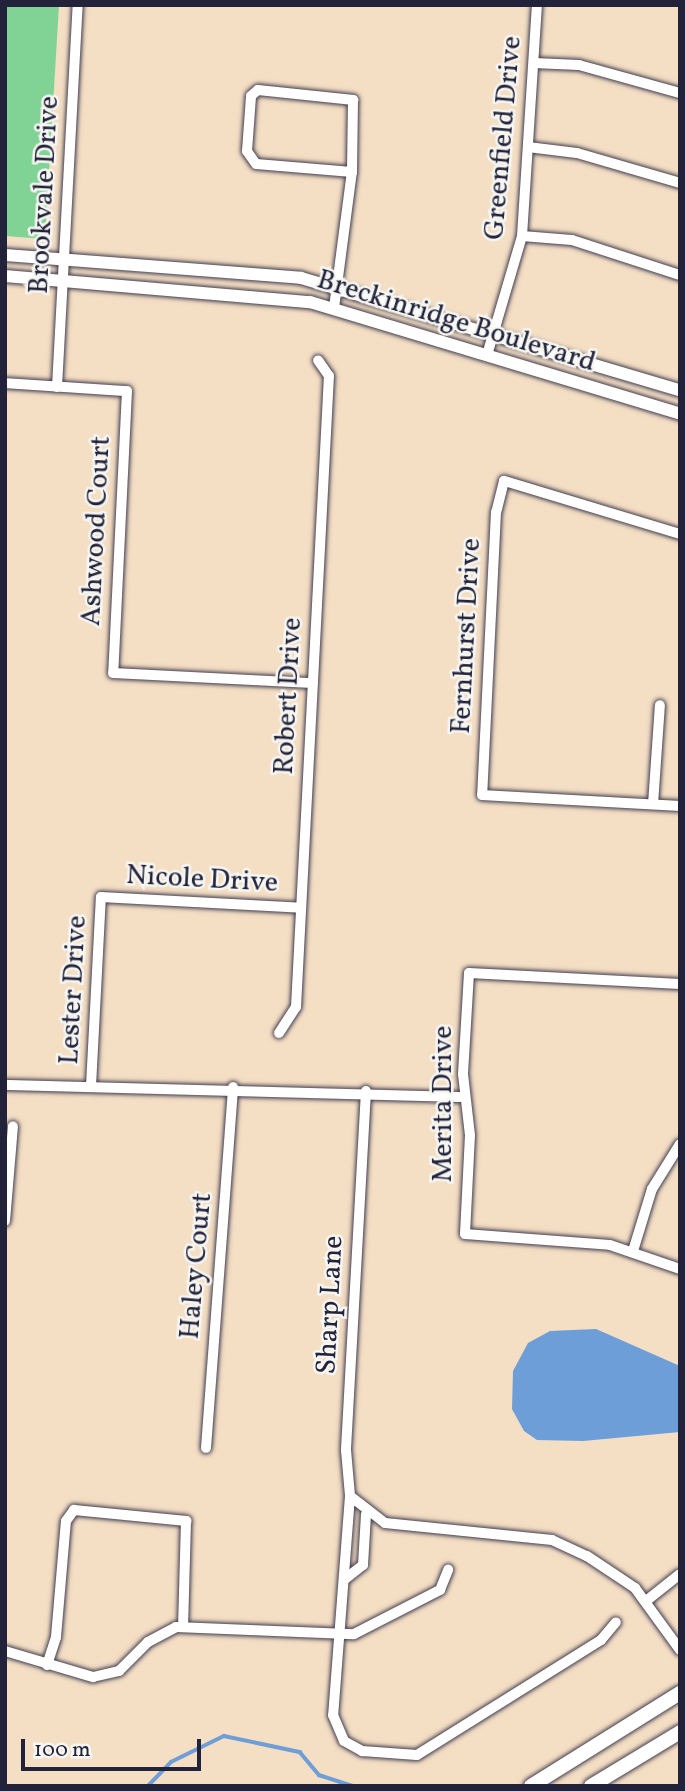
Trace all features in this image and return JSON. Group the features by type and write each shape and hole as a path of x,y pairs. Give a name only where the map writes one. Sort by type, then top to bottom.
{"main road":[{"path":"531,1786 680,1693"},
{"path":"591,1786 680,1732"}],"street":[{"name":"Brookvale Drive","path":"57,387 78,5"},
{"name":"Greenfield Drive","path":"487,355 522,236 537,5"},
{"path":"534,63 579,65 680,93"},
{"path":"334,308 339,287 352,172 353,100 265,89 251,96 247,151 256,164 352,172"},
{"path":"528,148 577,153 680,183"},
{"path":"522,236 572,240 680,275"},
{"name":"Breckinridge Boulevard","path":"5,255 261,271 339,287 493,336 680,390"},
{"name":"Breckinridge Boulevard","path":"5,275 253,293 334,308 680,414"},
{"name":"Robert Drive","path":"279,1033 296,1007 329,376 318,360"},
{"path":"5,383 57,387"},
{"name":"Ashwood Court","path":"57,387 127,391 113,673 313,683"},
{"name":"Fernhurst Drive","path":"653,804 482,795 496,512 504,481 680,534"},
{"path":"660,705 653,804 680,806"},
{"name":"Nicole Drive","path":"101,897 301,908"},
{"name":"Lester Drive","path":"92,1086 101,897"},
{"name":"Merita Drive","path":"633,1251 465,1234 470,1135 464,1097 469,974 680,984"},
{"path":"5,1085 233,1087 464,1097"},
{"name":"Haley Court","path":"206,1448 233,1087"},
{"name":"Sharp Lane","path":"366,1091 346,1450 350,1496 345,1578 337,1634 336,1727 362,1751 417,1755 601,1640 616,1622"},
{"path":"5,1221 13,1126"},
{"path":"680,1144 652,1189 633,1251 680,1269"},
{"path":"350,1496 366,1514 385,1523 552,1540 611,1569 646,1601 680,1650"},
{"path":"47,1665 70,1513 186,1521 183,1627"},
{"path":"345,1578 363,1565 366,1514"},
{"path":"5,1651 47,1665 102,1676 126,1666 158,1635 183,1627 337,1634 377,1625 440,1590 448,1570"},
{"path":"646,1601 680,1574"}],"green space":[{"path":"5,5 59,5 45,239 5,236"}],"water":[{"path":"596,1329 680,1366 680,1432 583,1441 537,1440 524,1431 512,1409 513,1371 528,1343 550,1331"}],"waterway":[{"path":"148,1786 171,1762 224,1736 300,1752 319,1775 353,1786"}]}
